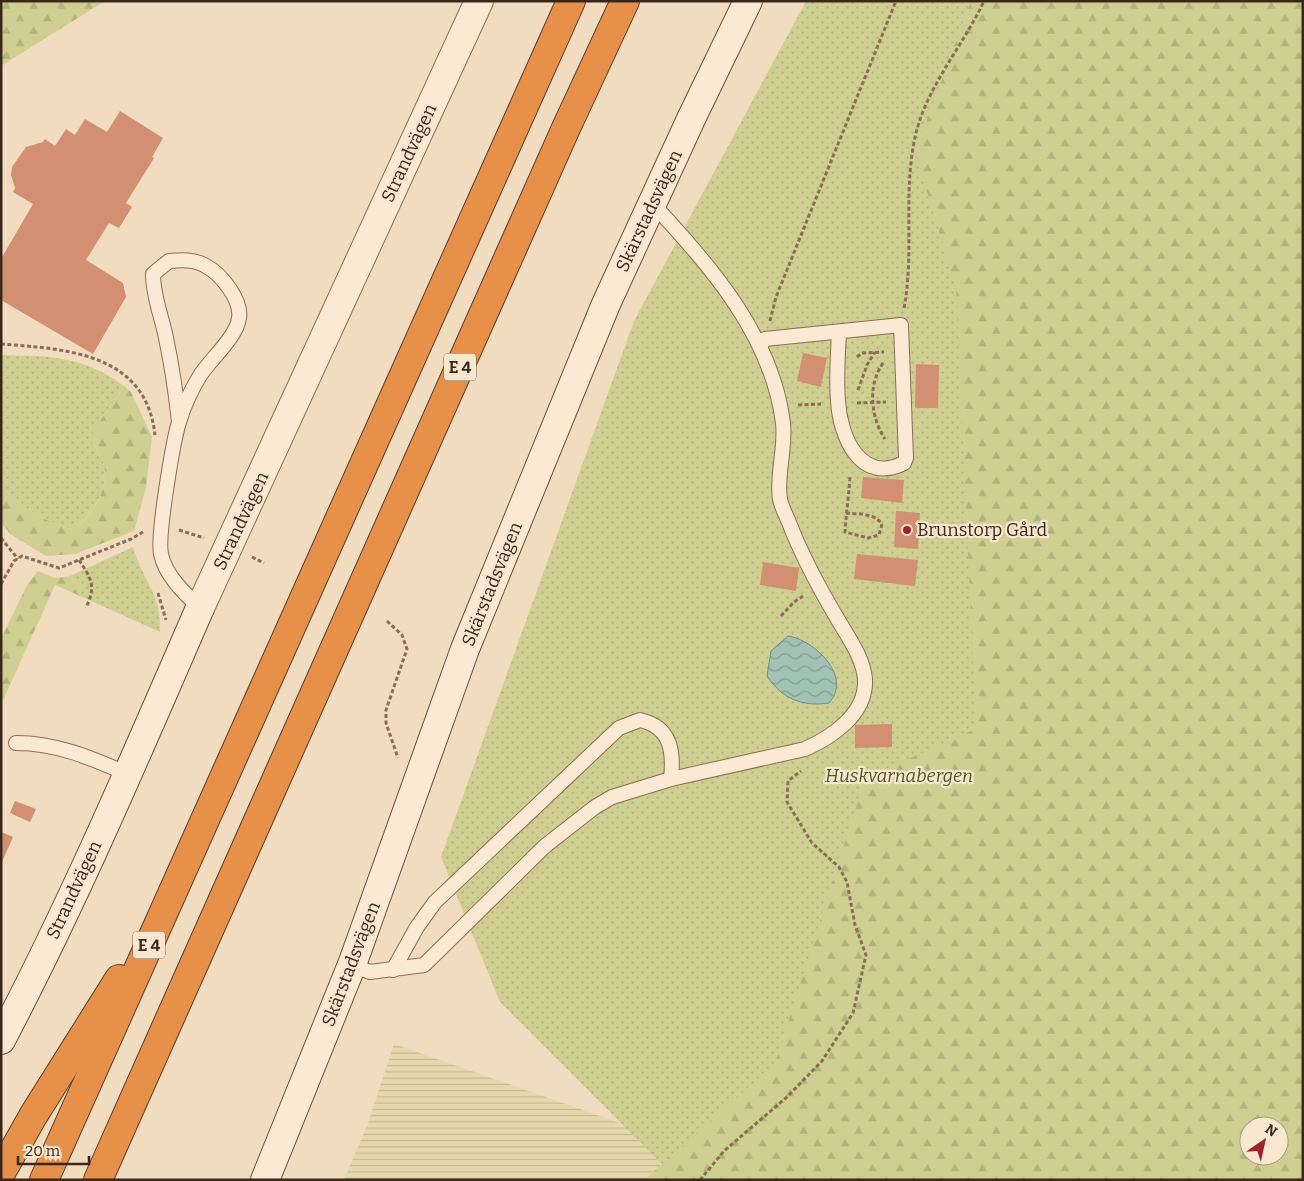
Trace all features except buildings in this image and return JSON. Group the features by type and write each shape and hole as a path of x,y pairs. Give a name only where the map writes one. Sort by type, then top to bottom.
{"highway":[{"name":"E 4","path":"44,1180 571,1"},
{"name":"E 4","path":"98,1180 566,128 625,1"},
{"path":"1,1173 33,1116 170,898"}],"main road":[{"name":"Strandvägen","path":"1,1040 28,990 128,774 200,608 478,1"},
{"name":"Skärstadsvägen","path":"265,1180 352,965 469,640 606,304 748,1"}],"lane":[{"path":"352,965 370,972 424,965 545,846 612,797 671,779 804,749 824,741 838,731 849,718 858,705 864,690 865,678 855,648 814,579 780,498 783,425 763,342 696,250 652,203"},
{"path":"179,422 201,375 237,327 240,316 234,296 222,280 206,266 192,261 169,261 153,274 153,290 166,336 176,386 179,422 165,503 160,554 176,585 200,608"},
{"path":"763,342 839,332 900,325 906,458 904,463 897,467 880,469 871,467 858,458 843,428 838,399 839,332"},
{"path":"393,970 417,927 436,902 620,728 640,720 661,728 668,739 671,754 671,779"},
{"path":"16,743 37,743 70,750 128,774"}],"path":[{"path":"763,342 776,296 896,1"},
{"path":"900,325 907,289 908,206 916,133 931,93 984,1"},
{"path":"1,344 48,347 80,354 122,372 144,395 154,420 156,439"},
{"path":"857,409 860,379 875,352"},
{"path":"779,405 838,399 858,356 862,353 890,352 880,367 872,403 878,429 894,450 906,458"},
{"path":"861,403 884,402"},
{"path":"846,513 874,516 882,524 879,535 868,538 845,532 846,513 851,468 858,458"},
{"path":"140,541 143,524"},
{"path":"1,584 14,561 22,556 59,568 131,539 146,530"},
{"path":"1,538 18,558"},
{"path":"79,560 92,584 92,593 86,608"},
{"path":"154,584 163,608 166,625"},
{"path":"781,616 794,602"},
{"path":"387,621 402,635 407,649 386,710 386,723 399,760 406,765 422,770"},
{"path":"700,1180 724,1152 787,1098 822,1061 852,1012 866,955 855,925 847,882 839,867 812,844 787,802 788,781"}],"shaded area":[{"path":"394,1044 683,1145 644,1180 344,1180 368,1123"}],"green space":[{"path":"1,1 105,1 1,66"},
{"name":"Huskvarnabergen","path":"806,1 1303,1 1303,1180 678,1180 500,1002 441,857 634,321"},
{"path":"971,1 1303,1 1303,1180 644,1180 775,1064 865,778 976,729 956,288 915,152"},
{"path":"1,355 51,357 80,363 109,376 124,386 89,437 104,465 104,483 102,492 93,509 74,529 53,523 35,514 1,487"},
{"path":"124,386 131,392 152,437 146,487 134,531 75,554 46,556 10,534 1,522 1,487 35,514 53,523 74,529 93,509 102,493 104,484 104,465 89,437"},
{"path":"133,547 155,597 160,618 160,632 80,596 81,589 70,576"},
{"path":"38,571 55,578 70,576 81,589 80,596 55,585 1,705 1,639 27,585"}],"water":[{"path":"788,636 809,644 827,661 833,671 836,682 835,693 829,703 810,704 794,700 779,690 767,676 771,651"}],"place":[{"name":"Brunstorp Gård","path":"907,530"}]}
